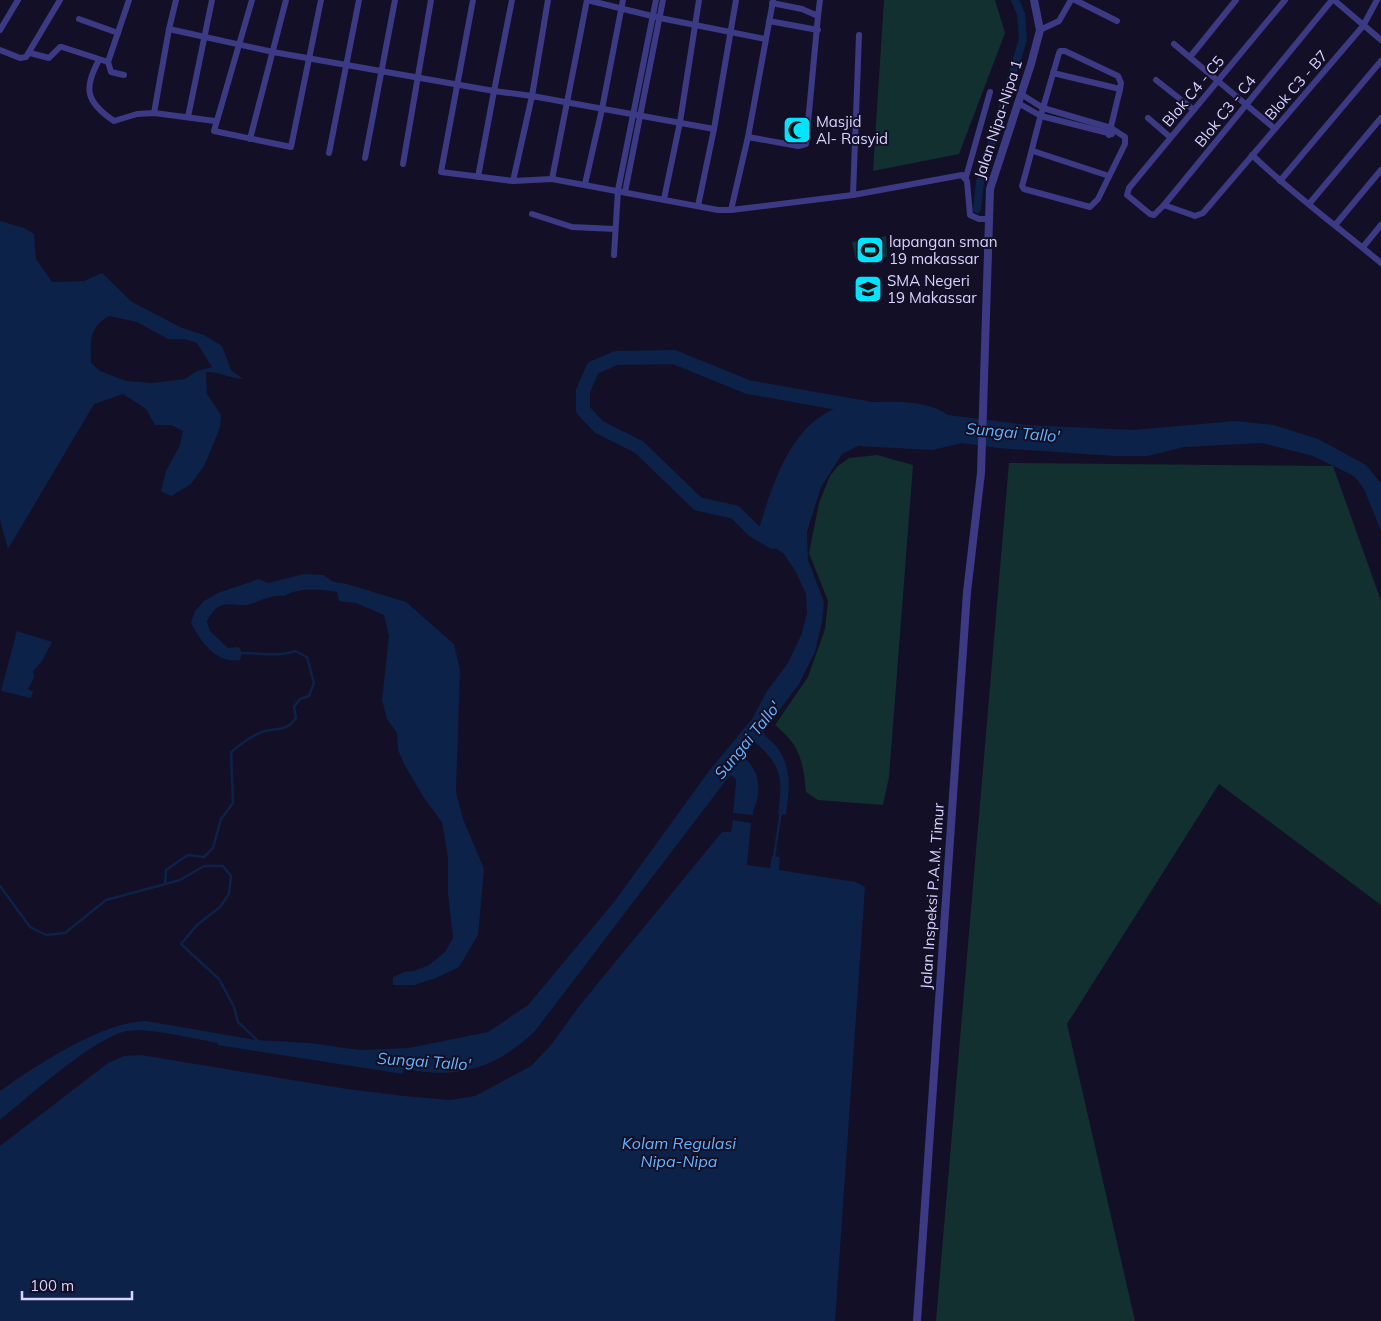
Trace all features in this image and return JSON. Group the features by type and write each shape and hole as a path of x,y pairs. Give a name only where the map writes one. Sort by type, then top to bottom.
{"street":[{"path":"0,30 18,0"},
{"path":"0,50 20,58 26,57 60,0"},
{"path":"154,113 176,0"},
{"path":"188,118 212,0"},
{"path":"252,0 216,121 216,133 291,147 321,0"},
{"path":"250,139 286,0"},
{"path":"329,153 359,0"},
{"path":"364,158 395,0"},
{"path":"403,164 431,0"},
{"path":"474,0 456,84 441,172 513,181 552,179 698,206 731,210 853,195 957,175 966,177"},
{"path":"478,177 512,0"},
{"path":"513,181 532,96 548,0"},
{"path":"552,179 587,0 621,10 765,39"},
{"path":"585,184 623,0"},
{"path":"622,191 642,115 656,17 656,0"},
{"path":"614,255 615,228 633,115 656,17 663,0"},
{"path":"664,199 680,122 699,0"},
{"path":"698,206 714,129 736,0"},
{"path":"748,137 806,146 820,0"},
{"name":"Jalan Nipa-Nipa 1","path":"985,399 987,220 994,172 1021,94 1040,30 1034,0"},
{"path":"1040,30 1059,21 1071,0"},
{"path":"1075,0 1117,21"},
{"path":"1190,57 1236,0"},
{"name":"Blok C4 - C5","path":"1164,205 1154,215 1150,214 1130,200 1127,195 1129,188 1284,0"},
{"path":"1333,0 1381,40"},
{"name":"Blok C3 - C4","path":"1164,205 1333,0"},
{"name":"Blok C3 - B7","path":"1164,205 1198,216 1363,26 1377,0"},
{"path":"124,75 111,72 108,62 127,1"},
{"path":"731,210 748,137 773,2 818,16"},
{"path":"79,20 118,33"},
{"path":"769,21 818,30"},
{"path":"169,29 273,52 714,129"},
{"path":"853,195 859,36"},
{"path":"1174,44 1274,128"},
{"path":"30,53 49,58 62,47 108,62"},
{"path":"1021,94 1044,108 1118,134 1125,137 1126,141 1098,199 1090,207 1024,189 1022,186 1033,151 1041,116 1044,108 1053,73 1059,54 1063,51 1118,76 1121,83 1110,131"},
{"path":"98,60 88,85 90,95 99,108 114,121 137,114 154,113 216,121"},
{"path":"1280,181 1381,61"},
{"path":"1053,73 1120,89"},
{"path":"1156,80 1194,110"},
{"path":"987,220 970,215 966,177 990,92"},
{"path":"1018,103 1041,116 1110,131"},
{"path":"1148,118 1170,137"},
{"path":"1309,204 1381,118"},
{"path":"1033,151 1109,176"},
{"path":"1252,154 1280,181 1336,224 1381,263"},
{"path":"1336,224 1381,170"},
{"path":"532,214 572,227 615,228"},
{"path":"1363,247 1381,225"},
{"name":"Jalan Inspeksi P.A.M. Timur","path":"918,1321 966,602 981,473 985,399"}],"green space":[{"path":"884,0 995,0 1005,33 959,154 873,171"},
{"name":"lapangan sman 19 makassar","path":"886,236 887,257 856,260 852,242"},
{"path":"877,455 913,465 889,777 883,805 818,800 806,792 799,754 790,740 775,725 808,677 825,629 828,601 809,553 819,503 830,476 838,466 849,458"},
{"path":"1009,463 1333,466 1381,601 1381,905 1219,784 1067,1024 1135,1321 936,1321"}],"water":[{"path":"0,221 24,228 34,234 36,259 52,282 84,281 102,273 132,302 182,328 204,335 222,346 231,370 243,379 206,372 207,394 221,415 220,428 204,466 191,484 171,496 161,491 166,471 180,445 183,431 171,425 155,425 146,409 123,394 94,404 8,549 0,520","holes":["109,316 137,322 168,339 184,339 197,343 212,367 197,371 185,379 152,383 126,381 100,371 91,363 92,336 97,325"]},
{"path":"853,402 915,403 938,409 948,415 1027,425 1133,430 1235,421 1274,425 1318,439 1366,465 1381,483 1381,531 1364,489 1354,476 1313,456 1262,443 1184,447 1148,456 1115,456 997,448 962,443 933,450 858,446 842,454 821,487 807,532 808,560 824,602 822,622 815,652 799,684 763,732 776,746 785,763 789,779 786,815 778,813 780,782 775,766 771,758 755,742 744,757 755,772 758,782 757,802 753,815 733,813 736,779 730,775 535,1031 520,1044 490,1062 475,1068 442,1073 404,1069 403,1074 218,1045 218,1043 159,1032 127,1031 97,1044 0,1120 0,1091 32,1069 70,1047 109,1029 128,1023 146,1021 256,1040 309,1043 360,1050 409,1048 488,1032 528,1005 614,902 709,771 752,719 767,691 788,663 802,633 807,613 806,594 796,572 784,554 757,535 774,483 801,435 813,422 828,412"},
{"path":"304,574 323,575 334,582 347,584 406,602 454,644 460,670 456,792 463,819 484,869 478,935 459,967 436,978 414,985 393,985 393,977 429,965 445,952 453,938 448,893 448,858 442,822 424,798 404,764 398,750 397,733 387,719 382,700 389,636 384,615 356,603 339,601 337,592 317,590 296,591 284,596 270,597 247,605 229,604 220,606 215,609 207,621 210,631 228,648 239,647 242,653 240,660 224,659 210,650 191,623 195,611 204,601 218,593 259,579 268,583"},
{"path":"17,631 52,642 42,661 33,671 34,678 28,689 33,692 31,698 1,691"},
{"name":"Kolam Regulasi Nipa-Nipa","path":"733,820 751,823 747,865 770,868 772,856 780,857 779,870 856,882 865,887 835,1321 0,1321 0,1146 108,1063 124,1056 141,1055 347,1089 404,1096 450,1100 475,1096 531,1066 551,1045 580,1005 722,832 731,832"}],"waterway":[{"path":"977,209 980,182 1023,39 1021,14 1015,0"},
{"name":"Sungai Tallo'","path":"773,542 753,530 735,512 698,504 639,447 599,427 583,410 583,391 593,368 616,358 674,357 748,387 866,408"},
{"path":"165,884 166,870 188,855 204,857 213,848 221,819 233,803 231,752 256,735 265,731 282,728 293,722 296,718 294,707 300,699 309,696 314,683 307,657 295,651 276,654 242,653"},
{"path":"774,857 781,811"},
{"path":"0,886 30,927 46,935 65,933 106,900 180,880 204,866 223,866 231,876 229,894 220,907 197,925 181,944 219,979 234,1007 238,1022 259,1042"}],"place":[{"name":"Masjid Al- Rasyid","path":"797,130"},
{"name":"lapangan sman 19 makassar","path":"870,250"},
{"name":"SMA Negeri 19 Makassar","path":"868,289"}]}
